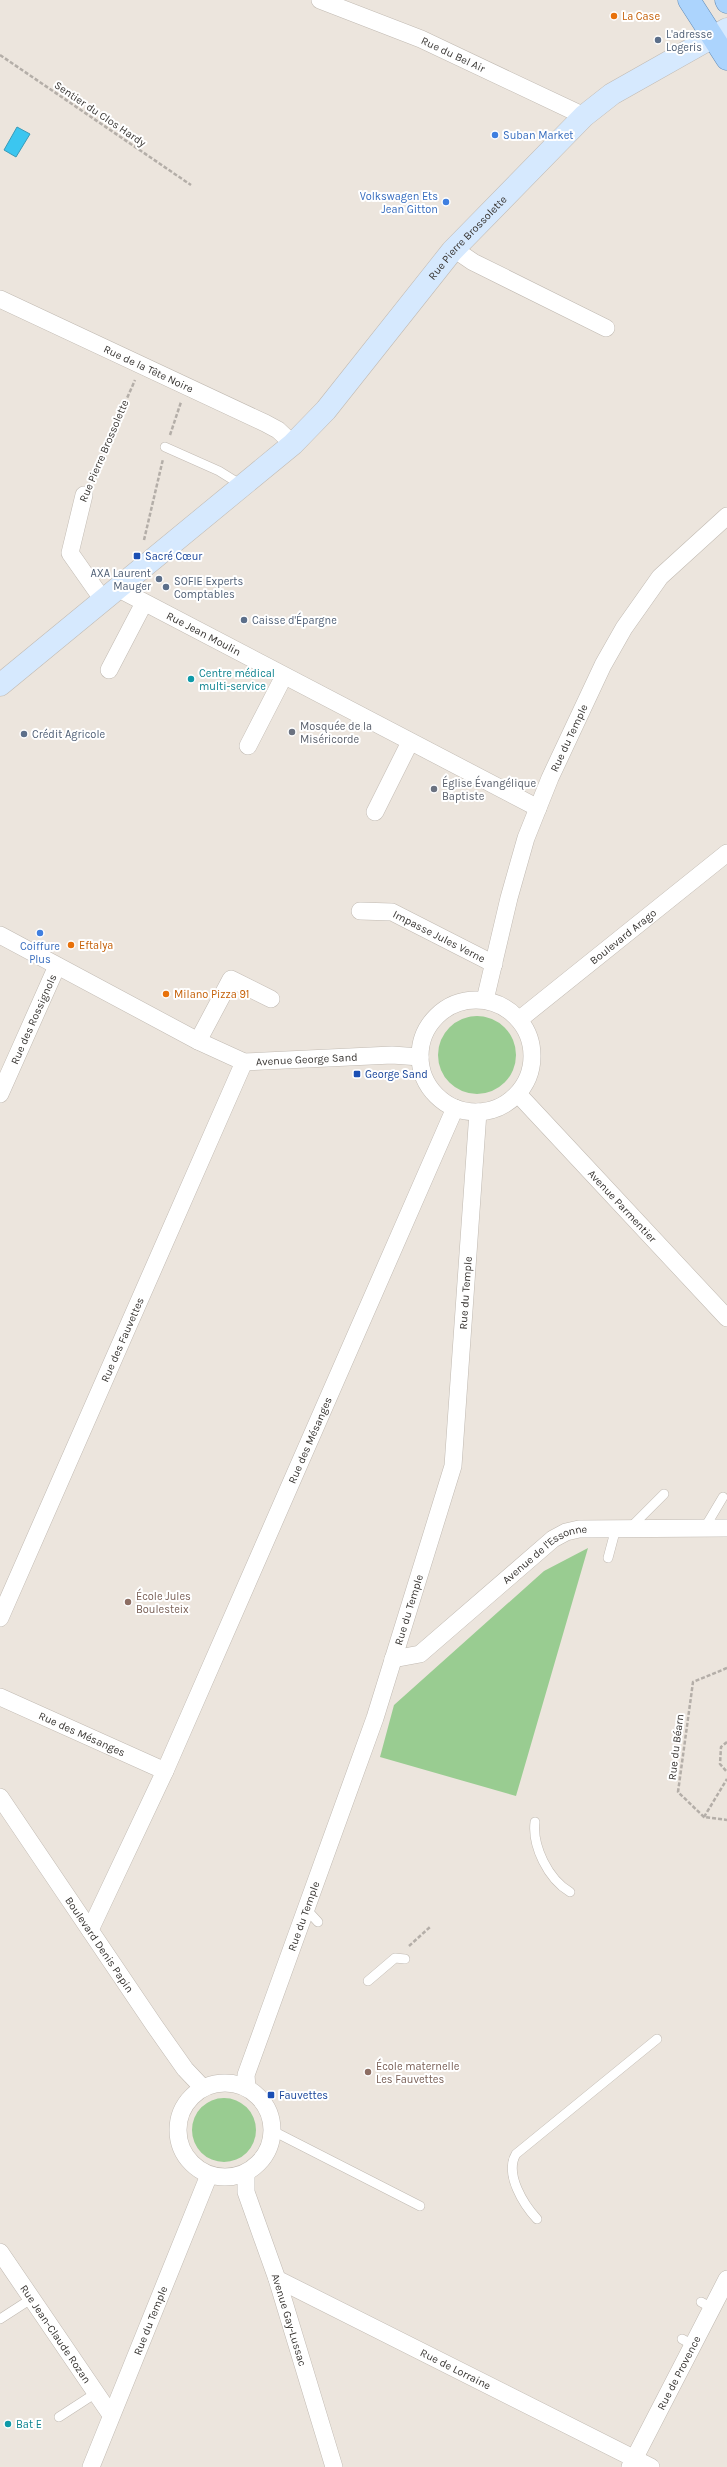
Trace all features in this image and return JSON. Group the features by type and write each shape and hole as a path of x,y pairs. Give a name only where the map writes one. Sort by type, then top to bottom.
{"main road":[{"path":"689,0 720,33 727,59"},
{"name":"Rue Pierre Brossolette","path":"4,678 110,594 293,444 326,410 454,248 584,116 612,94 720,33"}],"street":[{"name":"Rue du Bel Air","path":"320,0 421,39 584,116"},
{"path":"454,248 473,262 606,328"},
{"name":"Rue de la Tête Noire","path":"0,299 265,423 278,430 293,444"},
{"name":"Rue Pierre Brossolette","path":"84,495 70,553 110,594"},
{"name":"Rue du Temple","path":"485,1000 511,891 526,838 538,808 600,672 624,628 660,576 727,516"},
{"name":"Rue Jean Moulin","path":"110,594 144,603 538,808"},
{"path":"109,670 144,603"},
{"path":"248,746 284,676"},
{"path":"375,812 410,742"},
{"name":"Boulevard Arago","path":"520,1019 727,853"},
{"name":"Impasse Jules Verne","path":"360,910 392,912 494,964"},
{"name":"Avenue George Sand","path":"0,935 198,1041 244,1062 392,1055 420,1056"},
{"name":"Rue des Rossignols","path":"0,1094 57,966"},
{"path":"198,1041 231,979 271,999"},
{"path":"485,1000 500,1004 520,1019 530,1037 533,1057 529,1076 518,1094 500,1107 478,1112 455,1108 439,1098 427,1084 420,1056 423,1037 439,1013 461,1002 485,1000"},
{"name":"Rue des Fauvettes","path":"0,1618 244,1062"},
{"name":"Avenue Parmentier","path":"518,1094 727,1318"},
{"name":"Rue des Mésanges","path":"90,1930 165,1772 455,1108"},
{"name":"Rue du Temple","path":"247,2088 246,2075 312,1916 453,1466 478,1112"},
{"name":"Avenue de l'Essonne","path":"392,1659 420,1654 559,1535 572,1530 623,1528 727,1528"},
{"name":"Rue des Mésanges","path":"0,1697 165,1772"},
{"name":"Boulevard Denis Papin","path":"0,1797 185,2070 203,2088"},
{"path":"225,2083 247,2088 266,2106 271,2118 271,2144 265,2156 257,2166 246,2173 234,2177 209,2175 195,2167 184,2156 178,2141 177,2126 181,2110 190,2097 203,2088 225,2083"},
{"name":"Avenue Gay-Lussac","path":"246,2173 246,2192 277,2279 334,2467"},
{"name":"Rue du Temple","path":"91,2467 209,2175"},
{"name":"Rue Jean-Claude Rozan","path":"0,2252 111,2415"},
{"name":"Rue de Lorraine","path":"277,2279 632,2463 651,2467"},
{"name":"Rue de Provence","path":"632,2463 688,2342 707,2305 727,2279"}],"lane":[{"path":"165,447 220,471 243,486"},
{"path":"608,1558 623,1528 664,1494"},
{"path":"704,1529 724,1497"},
{"path":"535,1822 534,1836 542,1856 553,1874 570,1892"},
{"path":"368,1981 395,1958 405,1958"},
{"path":"537,2219 528,2208 512,2170 516,2154 657,2039"},
{"path":"272,2131 420,2206"},
{"path":"0,2319 31,2299"},
{"path":"59,2417 96,2393"}],"path":[{"name":"Sentier du Clos Hardy","path":"0,55 191,186"},
{"name":"Rue Pierre Brossolette","path":"84,495 141,366"},
{"path":"137,571 165,447 186,387"},
{"name":"Rue du Béarn","path":"704,1818 678,1792 693,1682 727,1668"},
{"path":"727,1742 721,1747 720,1764 727,1772"},
{"path":"727,1779 704,1818 727,1820"},
{"path":"395,1958 430,1927"}],"green space":[{"path":"469,1016 485,1016 499,1022 510,1033 516,1047 516,1063 510,1077 499,1088 485,1094 469,1094 455,1088 444,1077 438,1063 438,1047 444,1033 455,1022"},
{"path":"588,1548 516,1796 380,1757 394,1705 544,1571"},
{"path":"224,2098 236,2101 247,2107 253,2118 256,2130 253,2142 247,2153 236,2159 224,2162 212,2159 201,2153 195,2142 192,2130 195,2118 201,2107 212,2101"}],"water":[{"path":"17,127 30,134 16,157 4,150"}],"place":[{"name":"La Case","path":"614,16"},
{"name":"L'adresse Logeris","path":"658,40"},
{"name":"Suban Market","path":"495,135"},
{"name":"Volkswagen Ets Jean Gitton","path":"446,202"},
{"name":"Sacré Cœur","path":"137,556"},
{"name":"AXA Laurent Mauger","path":"159,579"},
{"name":"SOFIE Experts Comptables","path":"166,587"},
{"name":"Caisse d'Épargne","path":"244,620"},
{"name":"Centre médical multi-service","path":"191,679"},
{"name":"Mosquée de la Miséricorde","path":"292,732"},
{"name":"Crédit Agricole","path":"24,734"},
{"name":"Église Évangélique Baptiste","path":"434,789"},
{"name":"Coiffure Plus","path":"40,933"},
{"name":"Eftalya","path":"71,945"},
{"name":"Milano Pizza 91","path":"166,994"},
{"name":"George Sand","path":"357,1074"},
{"name":"École Jules Boulesteix","path":"128,1602"},
{"name":"École maternelle Les Fauvettes","path":"368,2072"},
{"name":"Fauvettes","path":"271,2095"},
{"name":"Bat E","path":"8,2424"}]}
